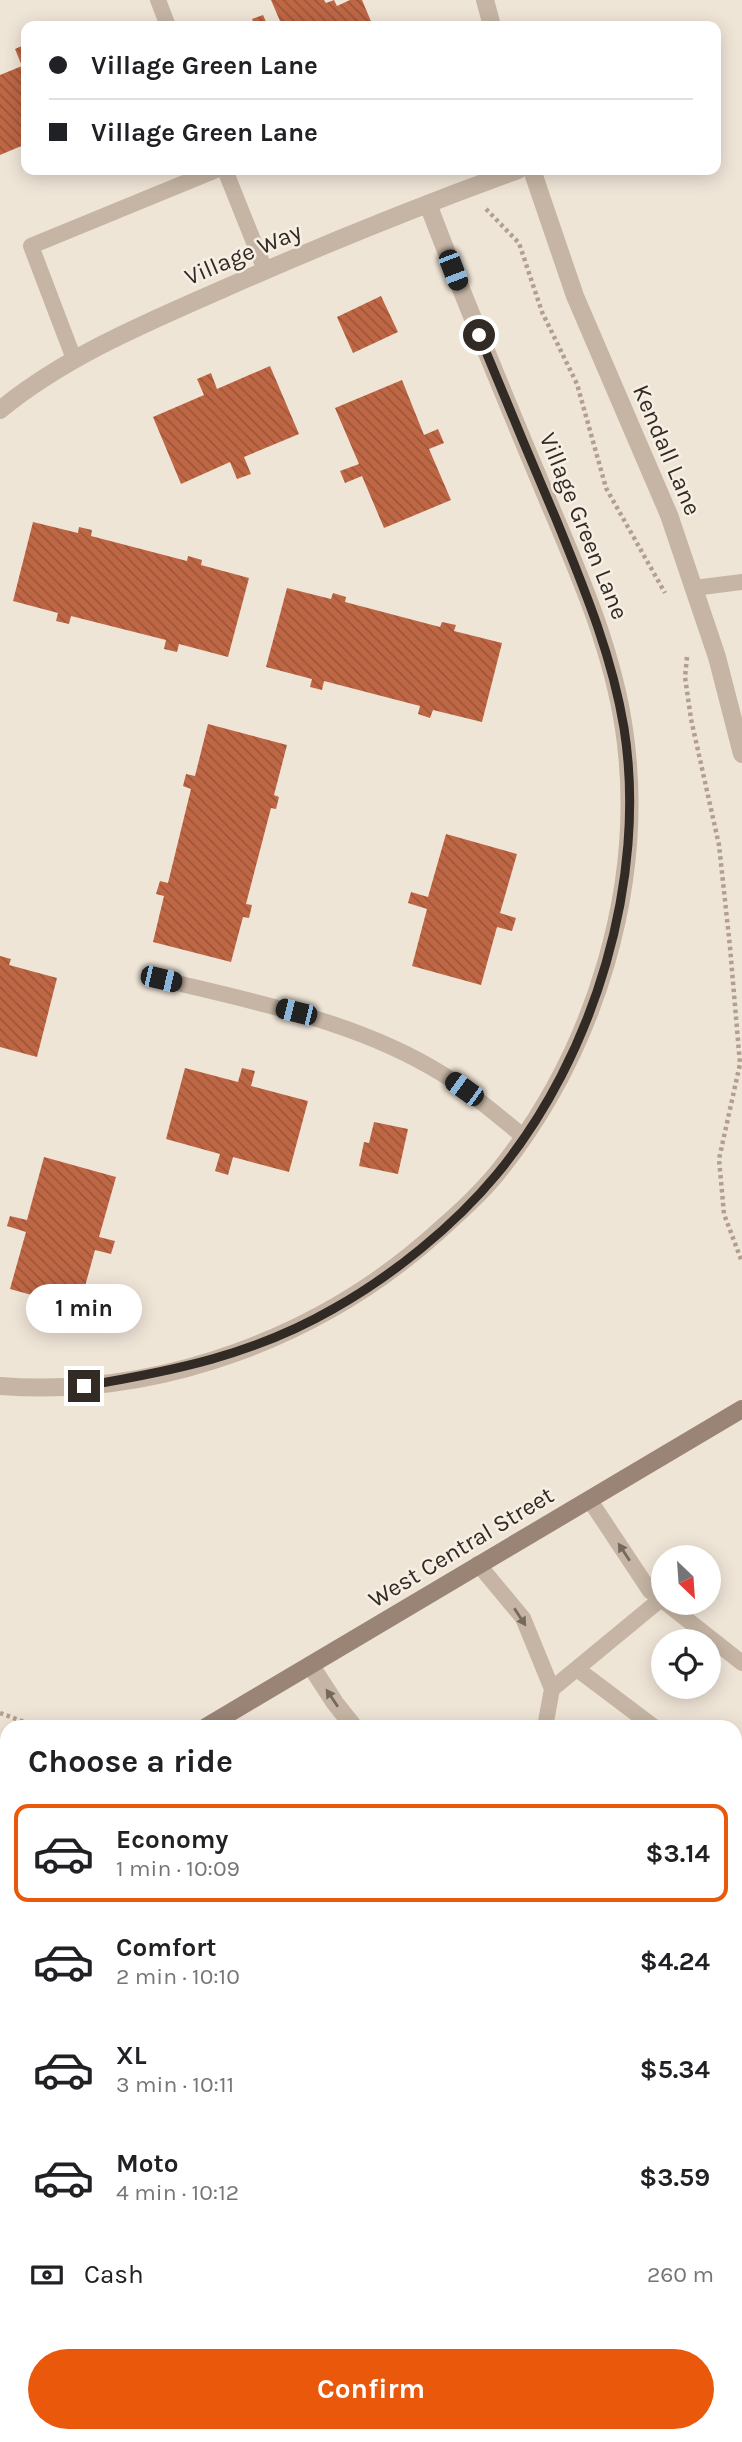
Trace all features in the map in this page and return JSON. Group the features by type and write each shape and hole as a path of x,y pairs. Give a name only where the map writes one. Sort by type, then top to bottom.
{"main road":[{"name":"West Central Street","path":"218,1720 742,1409"}],"street":[{"path":"485,0 491,21"},
{"name":"Village Way","path":"0,410 30,385 74,359 173,311 265,270 504,175"},
{"name":"Kendall Lane","path":"534,175 575,296 668,514 724,684 742,754"},
{"name":"Village Green Lane","path":"0,1386 84,1386 192,1366 281,1335 332,1310 378,1281 420,1248 496,1175 524,1138 573,1051 592,1006 608,958 618,912 628,832 625,732 616,682 587,596 470,314 428,204"},
{"path":"311,1666 349,1720"}],"lane":[{"path":"158,0 166,21"},
{"path":"74,359 31,246 204,175"},
{"path":"227,175 265,270"},
{"path":"694,588 742,582"},
{"path":"161,979 296,1012 350,1029 443,1074 485,1104 524,1138"},
{"path":"589,1499 651,1592"},
{"path":"478,1564 523,1618 552,1689 546,1720"},
{"path":"552,1689 651,1610"},
{"path":"681,1615 742,1663"},
{"path":"577,1669 645,1720"}],"path":[{"path":"471,187 474,197 519,243 542,312 577,384 606,488 669,600"},
{"path":"688,652 685,677 691,719 719,845 730,947 740,1064 719,1159 724,1214 742,1262"},
{"path":"0,1713 19,1720"}],"building":[{"path":"271,0 324,0 326,3 334,0 337,6 350,0 362,0 371,21 280,21"},
{"path":"263,15 266,21 253,21 252,19"},
{"path":"21,46 21,64 15,49"},
{"path":"21,66 21,146 0,155 0,75"},
{"path":"381,296 398,332 353,353 337,317"},
{"path":"270,366 299,434 244,457 251,474 237,479 230,462 181,484 153,417 204,395 197,379 211,373 217,389"},
{"path":"402,380 424,435 438,429 444,443 429,449 451,500 384,528 362,476 345,483 340,471 359,464 335,408"},
{"path":"33,522 78,533 79,527 92,530 91,536 187,561 188,556 202,560 201,565 249,578 228,657 179,644 177,652 164,649 166,640 71,616 69,624 56,621 58,613 13,601"},
{"path":"287,588 331,599 333,593 346,597 345,602 440,627 442,622 456,625 454,631 502,643 482,722 433,710 430,718 418,714 420,706 324,681 322,690 310,687 312,679 266,667"},
{"path":"208,724 287,745 274,795 279,797 276,809 271,808 246,904 252,905 249,918 243,917 231,962 153,942 164,896 156,894 160,881 168,883 191,789 183,786 186,774 195,776"},
{"path":"446,834 517,854 500,913 516,918 512,931 497,927 481,985 412,966 427,909 408,903 411,892 428,897"},
{"path":"0,956 11,959 9,965 57,978 37,1057 0,1047"},
{"path":"185,1068 238,1082 242,1068 255,1071 251,1086 308,1101 289,1172 233,1157 228,1175 215,1171 220,1154 166,1139"},
{"path":"374,1122 408,1129 398,1174 359,1166 364,1142 369,1143"},
{"path":"44,1157 116,1177 99,1237 115,1241 111,1254 95,1250 79,1308 10,1289 26,1232 7,1226 10,1216 27,1220"}],"route":[{"path":"84,1386 192,1366 237,1352 281,1335 332,1310 378,1281 457,1215 496,1175 524,1138 550,1095 592,1006 608,958 625,867 628,777 625,732 616,682 600,630 479,335"}]}
